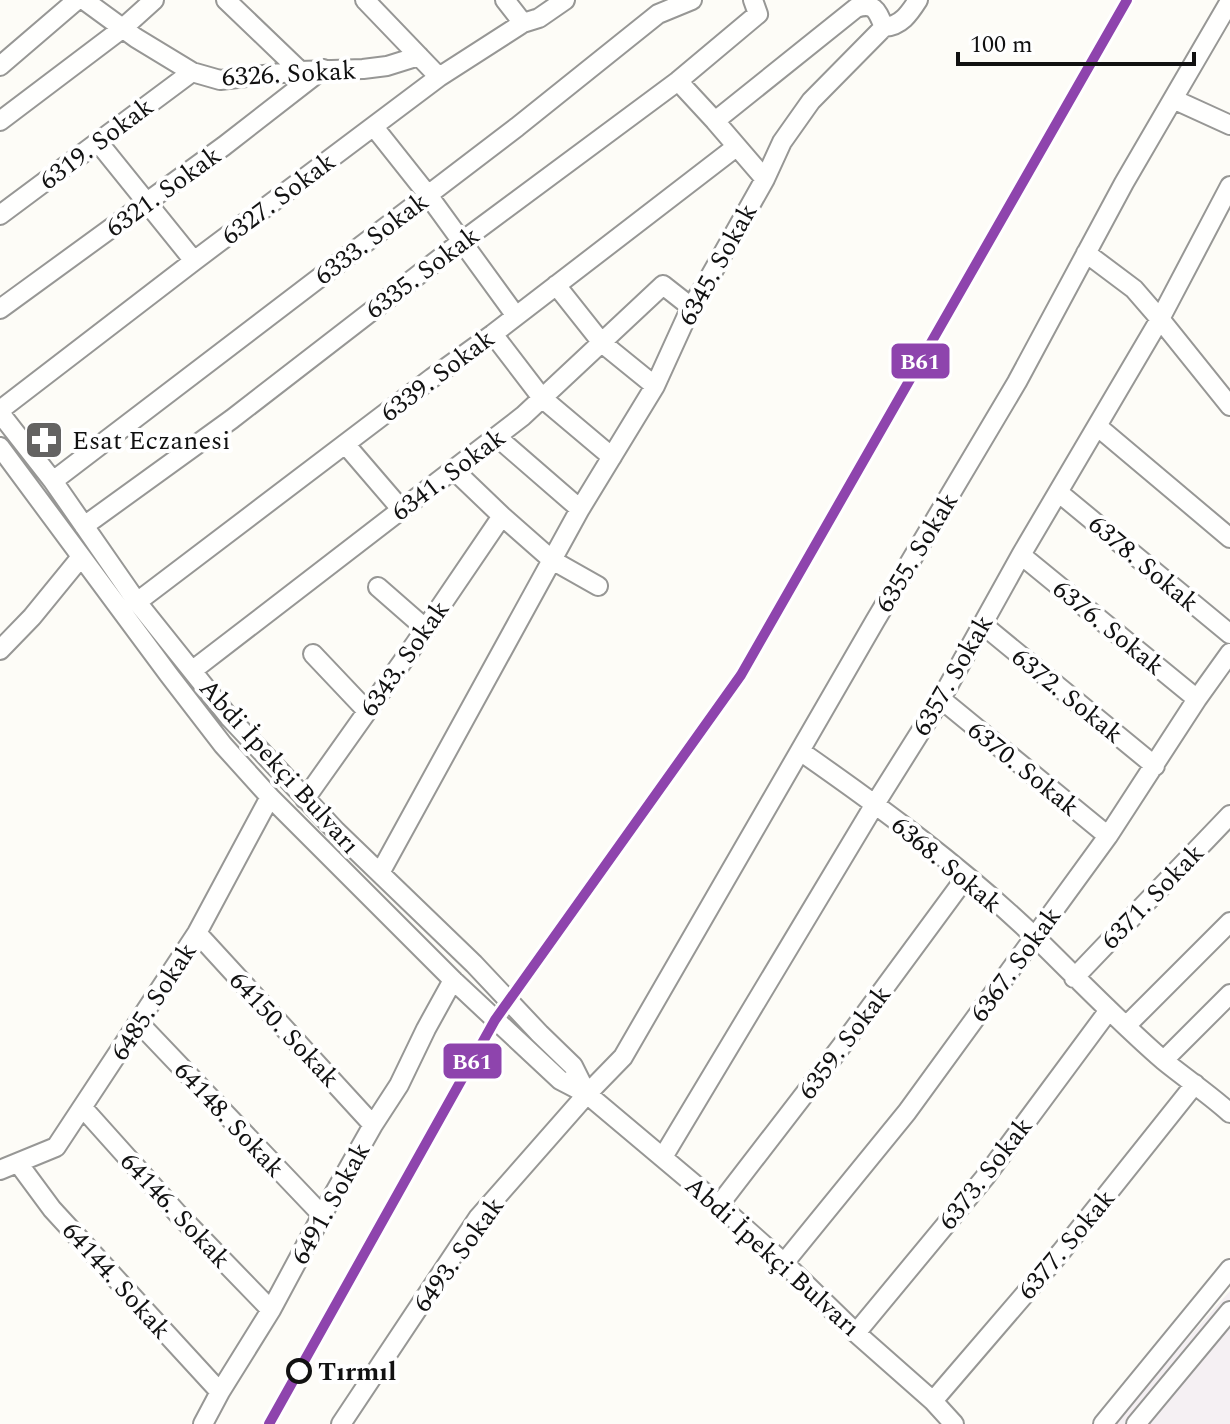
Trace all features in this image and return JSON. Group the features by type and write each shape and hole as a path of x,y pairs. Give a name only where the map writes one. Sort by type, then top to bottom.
{"street":[{"path":"0,66 77,0"},
{"name":"6326. Sokak","path":"84,0 136,38 192,72 220,80 323,69 363,69 387,66 419,56"},
{"path":"0,121 123,28 154,0"},
{"path":"226,0 300,71"},
{"path":"365,0 439,77"},
{"path":"505,0 523,23"},
{"name":"6327. Sokak","path":"0,412 439,77 565,0"},
{"name":"6333. Sokak","path":"53,481 517,127 652,7 692,0"},
{"name":"6345. Sokak","path":"380,873 580,509 655,386 691,307 765,179 782,142 811,101 884,27 894,27 901,22 918,0"},
{"name":"6355. Sokak","path":"587,1094 623,1057 1017,382 1119,191 1230,1"},
{"path":"715,121 856,8 865,6 877,11 884,27"},
{"name":"6335. Sokak","path":"84,526 232,419 461,242 678,81 755,7"},
{"path":"1212,32 1230,41"},
{"name":"6321. Sokak","path":"0,309 323,69"},
{"name":"6319. Sokak","path":"0,215 192,72"},
{"path":"678,81 765,179"},
{"path":"1173,99 1230,125"},
{"path":"374,127 516,316"},
{"path":"98,142 194,261"},
{"name":"6339. Sokak","path":"137,602 736,147"},
{"name":"6357. Sokak","path":"663,1157 941,699 1021,555 1160,319 1230,186"},
{"path":"1086,253 1134,289 1230,406"},
{"path":"556,285 602,343 655,386"},
{"name":"6341. Sokak","path":"193,670 523,416 663,285 691,307"},
{"path":"493,334 542,398 612,457"},
{"name":"Abdi İpekçi Bulvarı","path":"0,412 53,481 137,602 229,717 305,799 573,1066 587,1094"},
{"path":"1097,426 1230,538"},
{"path":"497,437 580,509"},
{"path":"346,445 401,509"},
{"name":"Abdi İpekçi Bulvarı","path":"0,447 223,745 270,797 453,980 560,1080 587,1094 719,1205 933,1401 954,1424"},
{"path":"454,470 552,560 598,586"},
{"name":"6378. Sokak","path":"1058,492 1230,634"},
{"name":"6343. Sokak","path":"305,799 502,516"},
{"name":"6376. Sokak","path":"1021,555 1197,699"},
{"path":"0,650 32,617 81,557"},
{"path":"378,587 426,629"},
{"name":"6372. Sokak","path":"982,624 1155,766"},
{"name":"6367. Sokak","path":"784,1263 907,1112 1108,836 1230,653"},
{"path":"313,654 367,711"},
{"name":"6370. Sokak","path":"941,699 1108,836"},
{"name":"6368. Sokak","path":"800,751 875,804 966,877 1164,1060 1229,1112"},
{"name":"6485. Sokak","path":"9,1166 56,1147 197,933 270,797"},
{"name":"6371. Sokak","path":"1074,978 1230,815"},
{"name":"6359. Sokak","path":"719,1205 966,877"},
{"path":"1126,1026 1230,922"},
{"name":"64150. Sokak","path":"197,933 373,1125"},
{"name":"6491. Sokak","path":"203,1424 271,1310 373,1125 399,1085 453,980"},
{"path":"1164,1060 1230,994"},
{"name":"6373. Sokak","path":"856,1333 986,1176 1109,1010"},
{"name":"64148. Sokak","path":"139,1023 322,1215"},
{"name":"6377. Sokak","path":"933,1401 1061,1252 1195,1084"},
{"name":"6493. Sokak","path":"341,1424 478,1218 587,1094"},
{"name":"64146. Sokak","path":"83,1108 178,1214 271,1310"},
{"name":"64144. Sokak","path":"9,1166 220,1392"},
{"path":"1103,1424 1230,1269"},
{"path":"1136,1424 1230,1311"}],"shaded area":[{"path":"1230,1291 1230,1424 1112,1424"}],"transit line":[{"name":"B61","path":"269,1424 495,1020 741,675 1127,0"}],"place":[{"name":"Esat Eczanesi","path":"44,440"},
{"name":"Tırmıl","path":"299,1371"}]}
